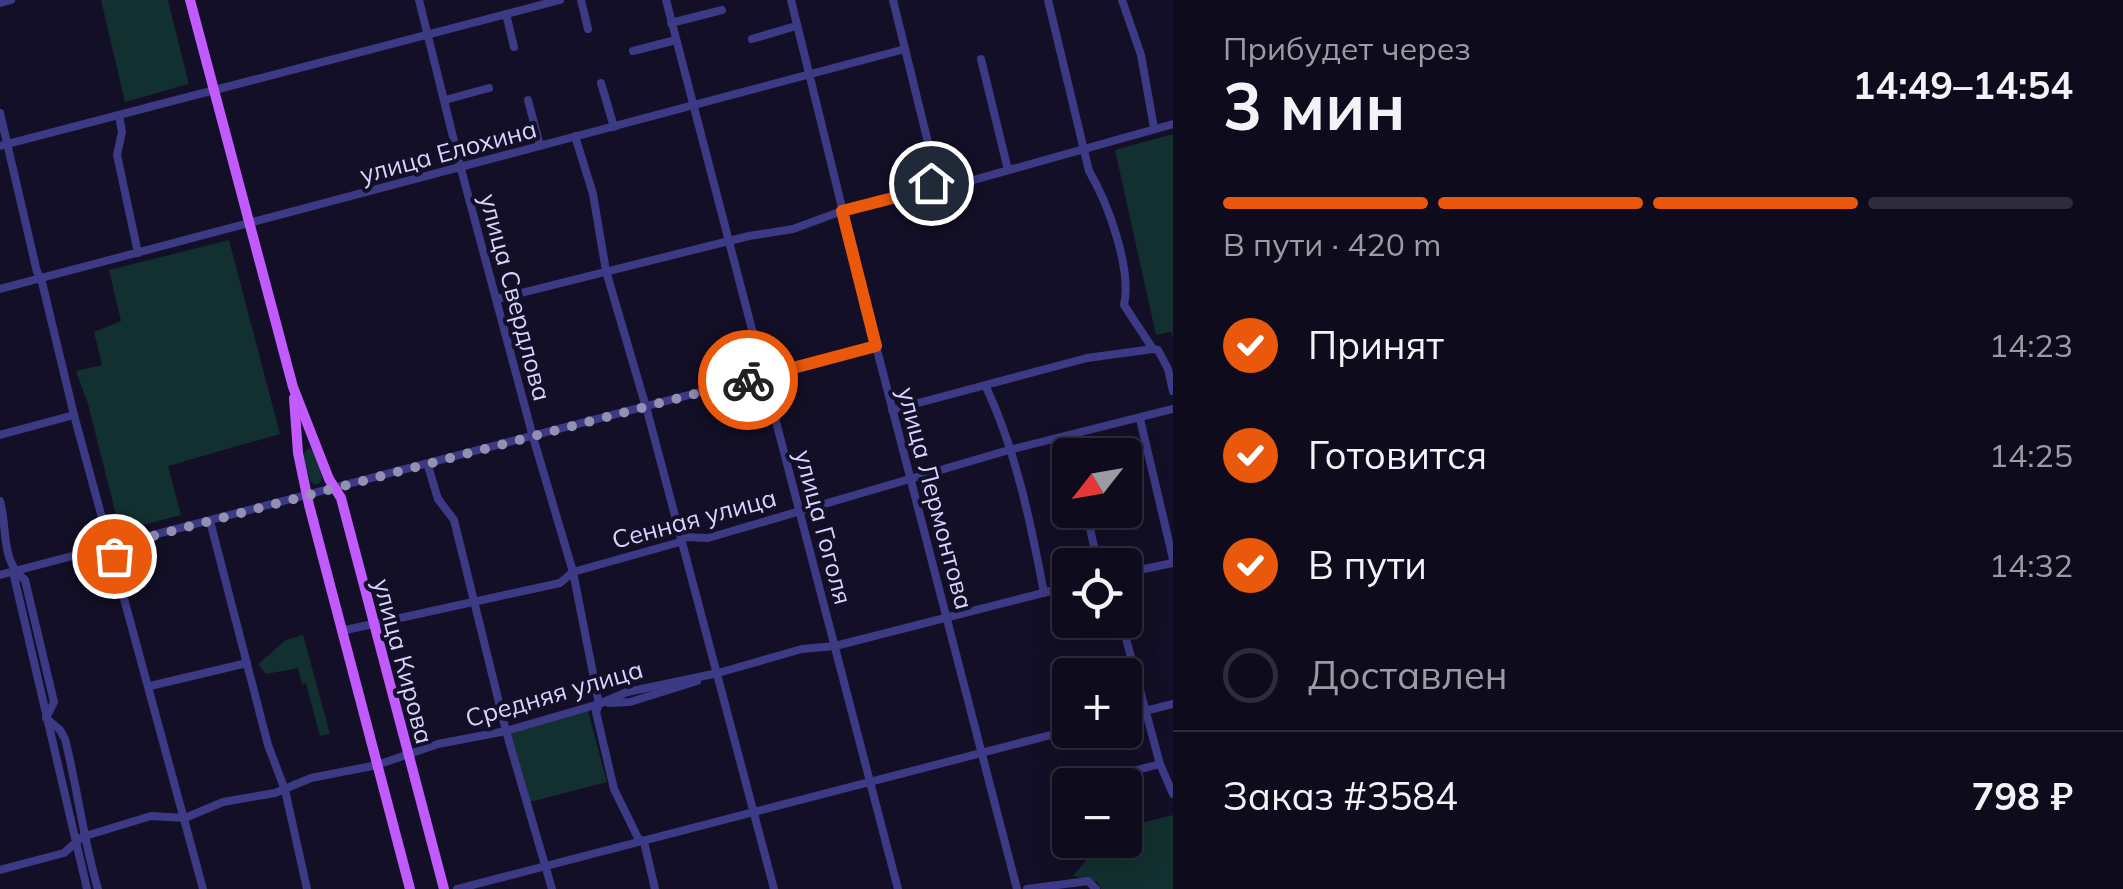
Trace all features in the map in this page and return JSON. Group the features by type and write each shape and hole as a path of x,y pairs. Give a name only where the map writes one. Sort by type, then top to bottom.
{"main road":[{"name":"улица Кирова","path":"190,0 293,387 338,489 444,889"},
{"name":"улица Кирова","path":"293,387 298,453 307,496 410,889"},
{"path":"298,453 306,441 318,446"}],"street":[{"path":"0,3 11,0"},
{"name":"улица Свердлова","path":"419,0 460,169 574,572 600,704 596,712 614,789 638,838 644,842 654,889"},
{"path":"4,145 560,0"},
{"path":"581,0 588,30"},
{"name":"улица Гоголя","path":"666,0 898,889"},
{"name":"улица Лермонтова","path":"791,0 1016,889"},
{"path":"497,299 729,241 793,229 842,211 916,192 931,183 936,174 894,0"},
{"path":"1048,0 1089,171 1103,194 1125,272 1128,288 1124,305 1153,349"},
{"path":"1122,0 1141,55 1154,128"},
{"path":"671,23 722,10"},
{"path":"506,14 514,48"},
{"path":"752,39 796,26"},
{"path":"632,51 676,40"},
{"name":"улица Елохина","path":"0,289 906,50"},
{"path":"980,59 1008,170"},
{"path":"602,83 614,127"},
{"path":"445,100 488,88"},
{"path":"528,100 540,146"},
{"path":"0,113 4,145 36,272 41,278 203,889"},
{"path":"119,115 122,132 117,155 138,253"},
{"path":"931,183 945,188 1173,124"},
{"path":"576,136 593,194 606,271 774,889"},
{"path":"0,576 876,346"},
{"path":"892,410 1087,358 1153,349 1158,350 1168,369 1173,391"},
{"path":"986,387 1034,537 1044,593"},
{"name":"Сенная улица","path":"341,631 560,583 574,572 685,538 708,538 1009,450 1173,409"},
{"path":"0,435 74,414"},
{"path":"1140,419 1173,561 1142,569"},
{"path":"428,466 438,498 454,520 506,730 552,889"},
{"path":"0,501 5,551 46,718 79,839 98,889"},
{"path":"210,521 307,889"},
{"name":"Средняя улица","path":"0,870 64,853 79,839 151,816 185,818 223,802 284,790 312,778 506,730 600,704 627,692 718,674 802,649 834,646 1052,591"},
{"path":"1126,638 1160,764 1173,794"},
{"path":"150,686 247,662"},
{"path":"1142,711 1173,704"},
{"path":"46,718 65,739 84,820 79,839 87,889"},
{"path":"456,889 1052,734"},
{"path":"1142,768 1160,764"},
{"path":"1027,889 1088,881 1096,889"}],"green space":[{"path":"101,0 168,0 189,84 125,102"},
{"path":"1173,134 1173,339 1171,332 1156,335 1115,150"},
{"path":"229,240 280,434 168,466 181,515 120,531 76,371 102,365 94,332 121,321 109,270"},
{"path":"309,448 314,451 322,477 315,485 310,481 303,454"},
{"path":"303,635 330,734 320,736 298,668 266,674 258,664 286,640"},
{"path":"588,711 607,782 530,802 510,732"},
{"path":"1173,815 1173,889 1101,889 1097,882 1073,876 1088,858 1142,858 1142,823"}],"way so far":[{"path":"114,556 111,547 748,380"}],"route":[{"path":"748,380 876,346 842,211 916,192 931,183"}]}
